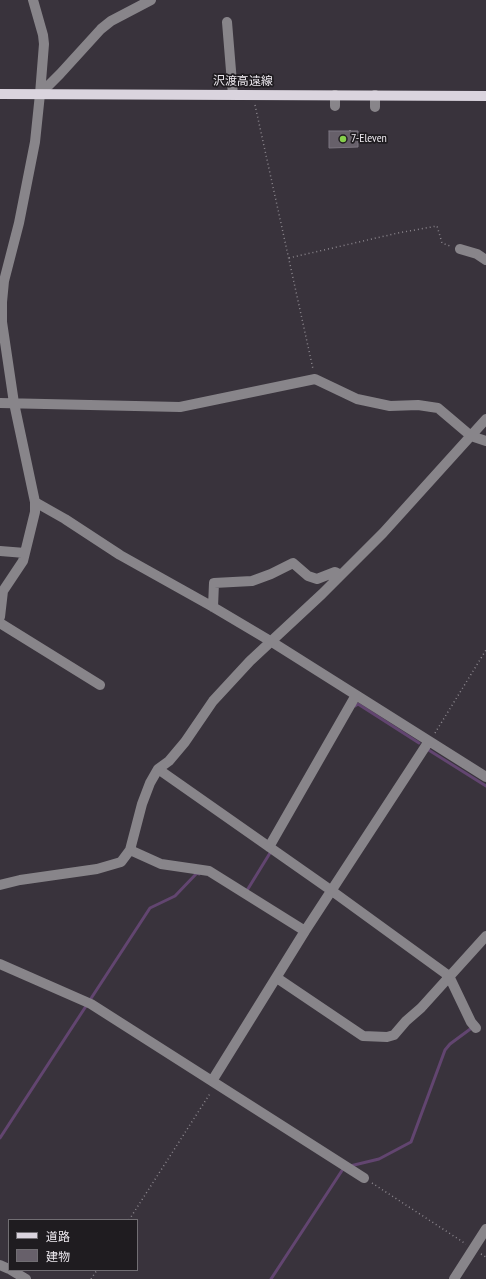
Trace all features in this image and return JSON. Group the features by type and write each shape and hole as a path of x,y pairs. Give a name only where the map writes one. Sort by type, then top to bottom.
{"main road":[{"name":"沢渡高遠線","path":"0,94 486,96"}],"street":[{"path":"0,617 3,591 23,561 35,512 35,502 14,403 2,322 4,281 19,223 35,142 40,94 44,44 33,0"},
{"path":"40,94 101,29 111,21 151,0"},
{"path":"226,22 233,95"},
{"path":"335,95 335,106"},
{"path":"375,95 375,107"},
{"path":"460,249 477,254 486,260"},
{"path":"0,403 180,407 315,379 357,399 390,406 418,404 438,408 471,436 486,441"},
{"path":"0,885 20,880 97,869 121,862 130,850 142,804 150,783 158,769 169,761 185,742 213,701 250,661 272,642 341,575 388,527 486,419"},
{"path":"35,502 65,519 120,555 272,642 486,777"},
{"path":"0,551 25,554"},
{"path":"213,607 214,584 252,581 271,574 293,562 308,576 317,579 335,572 341,575"},
{"path":"0,624 100,685"},
{"path":"269,846 356,695"},
{"path":"214,1082 306,931 429,741"},
{"path":"158,769 269,846 448,976 475,1027"},
{"path":"130,850 161,864 209,871 306,931"},
{"path":"277,978 363,1036 387,1037 394,1035 406,1021 421,1008 448,976 486,936"},
{"path":"0,964 89,1003 364,1178"},
{"path":"454,1279 486,1229"},
{"path":"12,1271 26,1279"}],"path":[{"path":"253,95 315,379"},
{"path":"288,258 398,233 437,226 442,243 460,249"},
{"path":"429,741 486,650"},
{"path":"130,1219 214,1082"},
{"path":"364,1178 473,1249"}],"building":[{"name":"7-Eleven","path":"329,131 358,131 358,147 329,148"}],"waterway":[{"path":"355,706 358,704 419,743"},
{"path":"427,749 486,786"},
{"path":"246,892 270,853"},
{"path":"0,1138 150,908 175,896 197,873 199,874"},
{"path":"350,1166 379,1159 411,1142 445,1050 450,1044 473,1027"},
{"path":"271,1279 343,1169"}],"place":[{"name":"7-Eleven","path":"343,139"}]}
